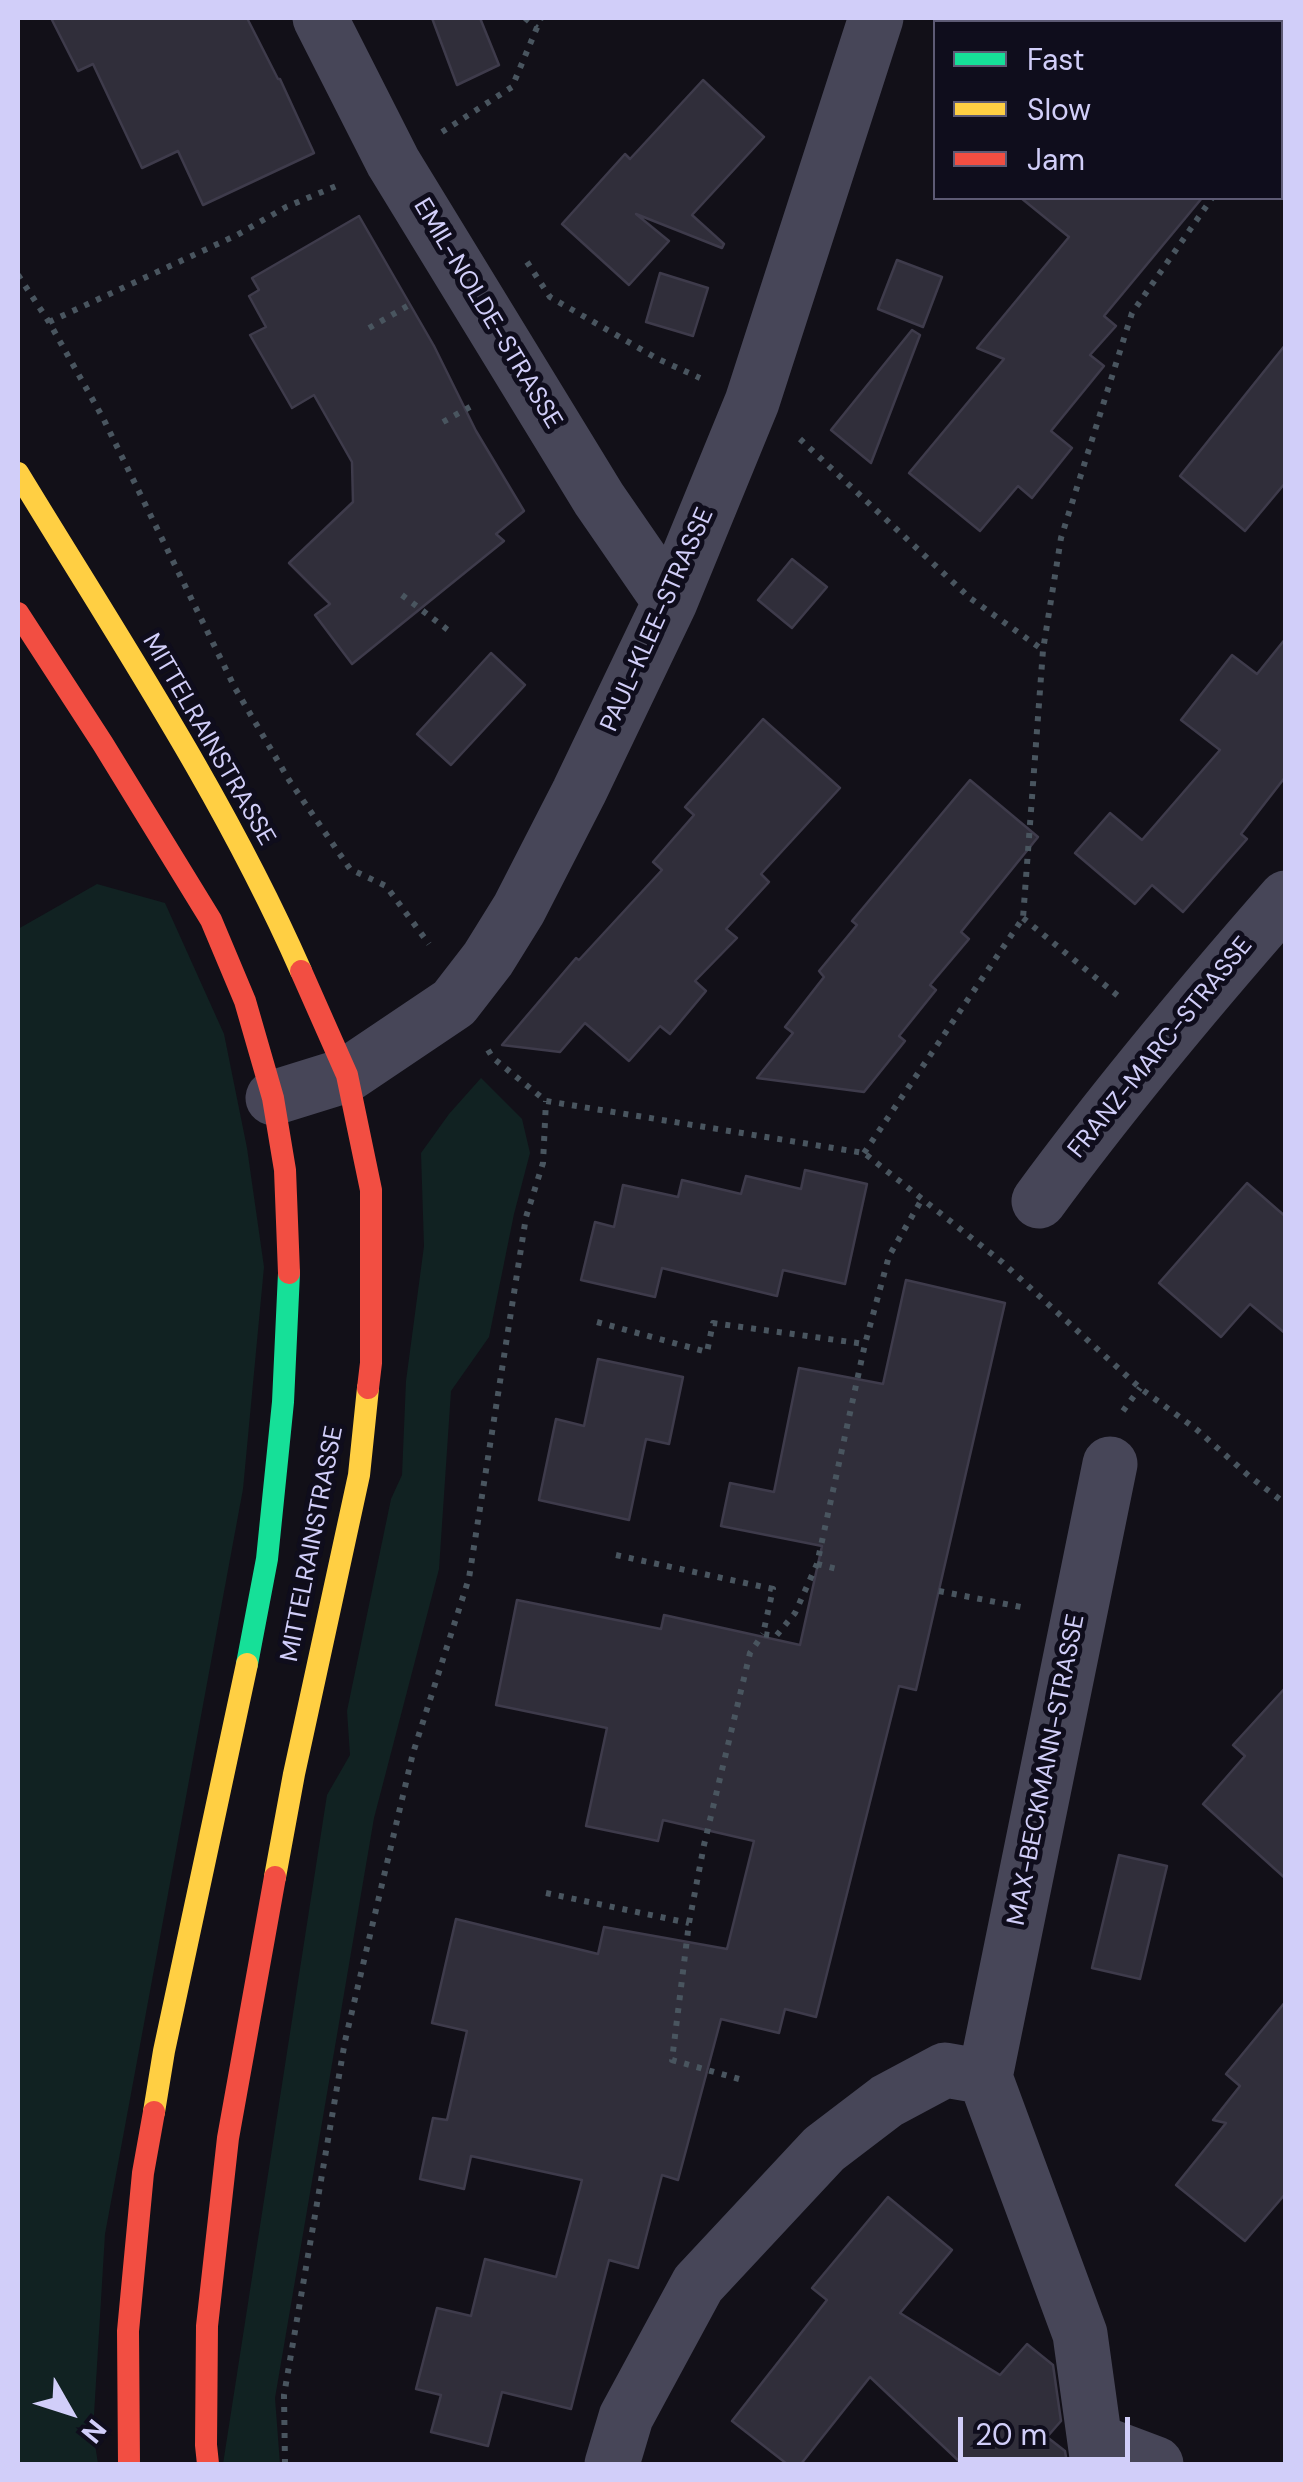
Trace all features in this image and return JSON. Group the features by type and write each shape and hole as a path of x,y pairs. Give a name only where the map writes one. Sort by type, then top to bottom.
{"street":[{"name":"EMIL-NOLDE-STRASSE","path":"320,18 394,162 599,498 670,602"},
{"name":"PAUL-KLEE-STRASSE","path":"273,1098 347,1075 454,1003 488,959 518,910 670,602 752,402 876,18"},
{"name":"MITTELRAINSTRASSE","path":"21,486 200,770 288,941 347,1075 371,1190 371,1363 359,1475 294,1774 228,2138 207,2326 208,2464"},
{"name":"MITTELRAINSTRASSE","path":"18,613 211,920 245,1002 273,1098 285,1170 290,1288 267,1559 237,1720 164,2051 143,2172 128,2331 129,2464"},
{"name":"FRANZ-MARC-STRASSE","path":"1038,1202 1168,1037 1286,898"},
{"name":"MAX-BECKMANN-STRASSE","path":"986,2077 1110,1464"},
{"path":"612,2464 626,2416 698,2284 824,2149 887,2101 945,2070 986,2077 1080,2334 1097,2453 1156,2464"}],"path":[{"path":"525,18 537,28"},
{"path":"440,133 512,87 541,18"},
{"path":"49,322 237,235 286,207 351,180"},
{"path":"864,1153 1023,918 1043,650 1061,538 1132,313 1211,200"},
{"path":"517,248 550,297 658,358 752,402 786,426 970,598 1043,650"},
{"path":"18,275 103,418 236,688 289,780 350,868 386,886 426,938 454,1003 494,1058 546,1101 864,1153 1002,1262 1140,1388 1196,1428 1248,1476 1286,1504"},
{"path":"402,595 448,630"},
{"path":"1023,918 1168,1037"},
{"path":"286,2464 284,2396 345,2042 413,1753 469,1578 526,1218 543,1163 546,1101"},
{"path":"763,1634 776,1636 794,1613 817,1564 865,1344 889,1256 922,1199"},
{"path":"597,1322 707,1352 713,1323 865,1344"},
{"path":"616,1555 774,1589 763,1634 750,1653 704,1845 689,1923 672,2060 739,2079"},
{"path":"817,1564 841,1570"},
{"path":"939,1591 1078,1618"},
{"path":"546,1893 689,1923"}],"shaded area":[{"path":"97,884 165,903 224,1034 247,1148 264,1267 243,1489 105,2234 93,2431 98,2464 18,2464 18,929"},
{"path":"481,1078 522,1119 530,1153 489,1337 451,1391 439,1569 374,1818 275,2398 280,2464 223,2464 327,1795 350,1755 347,1711 391,1499 402,1475 406,1381 424,1246 421,1153"}],"building":[{"path":"51,18 247,18 314,153 203,205 178,151 142,168 93,64 78,71"},
{"path":"432,18 480,18 499,65 457,85"},
{"path":"703,80 764,137 692,215 724,244 722,248 636,214 669,241 629,285 562,224 625,154 630,159"},
{"path":"1023,200 1200,200 1104,316 1116,326 1090,355 1104,366 1051,431 1072,448 1032,498 1018,486 980,531 909,473 1004,359 977,348 1069,237"},
{"path":"359,216 524,511 496,534 504,541 352,664 315,615 330,604 289,563 353,502 352,462 314,395 292,408 250,335 266,327 249,296 259,290 252,278"},
{"path":"897,260 942,277 923,327 878,309"},
{"path":"660,273 708,288 693,336 646,322"},
{"path":"912,330 920,335 871,463 831,430"},
{"path":"1286,344 1286,482 1245,531 1180,476"},
{"path":"792,559 827,587 792,628 758,600"},
{"path":"1286,638 1286,776 1241,834 1247,839 1183,912 1152,885 1135,904 1075,853 1110,813 1142,840 1220,750 1181,720 1232,655 1257,674"},
{"path":"491,653 525,685 451,765 417,734"},
{"path":"763,719 840,788 761,874 769,882 726,929 737,938 695,981 706,991 670,1034 660,1026 629,1061 585,1023 560,1052 502,1045 576,958 579,960 662,870 653,862 694,815 685,807"},
{"path":"970,780 1038,837 961,932 969,939 930,985 936,990 899,1036 905,1041 864,1092 757,1078 793,1033 785,1027 824,977 819,971 857,925 852,921"},
{"path":"805,1170 867,1184 845,1284 783,1270 777,1296 662,1268 655,1297 581,1280 595,1222 614,1227 623,1185 678,1197 682,1180 741,1194 746,1176 801,1189"},
{"path":"1247,1183 1286,1217 1286,1334 1250,1304 1221,1337 1159,1283"},
{"path":"906,1280 1005,1303 916,1690 899,1686 816,2017 785,2009 779,2033 721,2019 678,2180 662,2175 638,2268 609,2260 571,2409 502,2392 488,2446 431,2432 441,2395 416,2389 437,2308 471,2316 485,2259 556,2277 582,2180 471,2156 464,2189 420,2179 433,2118 447,2120 467,2031 432,2023 456,1919 598,1954 604,1927 727,1949 754,1841 663,1820 658,1841 586,1826 607,1728 496,1705 517,1600 661,1629 664,1615 800,1645 822,1546 721,1526 730,1483 774,1492 799,1368 883,1384"},
{"path":"598,1359 683,1377 669,1444 646,1439 629,1520 539,1500 556,1419 584,1426"},
{"path":"1286,1687 1286,1879 1203,1804 1245,1756 1233,1745"},
{"path":"1119,1855 1167,1866 1140,1979 1092,1968"},
{"path":"1286,2001 1286,2193 1245,2241 1176,2185 1226,2123 1213,2120 1240,2086 1226,2074"},
{"path":"888,2197 952,2250 900,2313 1000,2375 1027,2344 1053,2365 1061,2421 1047,2437 1065,2451 1067,2464 962,2464 870,2377 801,2464 787,2464 732,2421 827,2300 812,2288"}],"traffic: fast":[{"path":"247,1664 267,1559 283,1402 289,1273"}],"traffic: slow":[{"path":"18,473 204,780 301,971"},
{"path":"275,1877 359,1475 368,1388"},
{"path":"154,2112 247,1664"}],"traffic: jam":[{"path":"18,613 211,920 245,1001 273,1098 285,1170 289,1273"},
{"path":"301,971 347,1075 371,1190 368,1388"},
{"path":"208,2464 207,2326 228,2138 275,1877"},
{"path":"129,2464 128,2331 143,2173 154,2112"}]}
